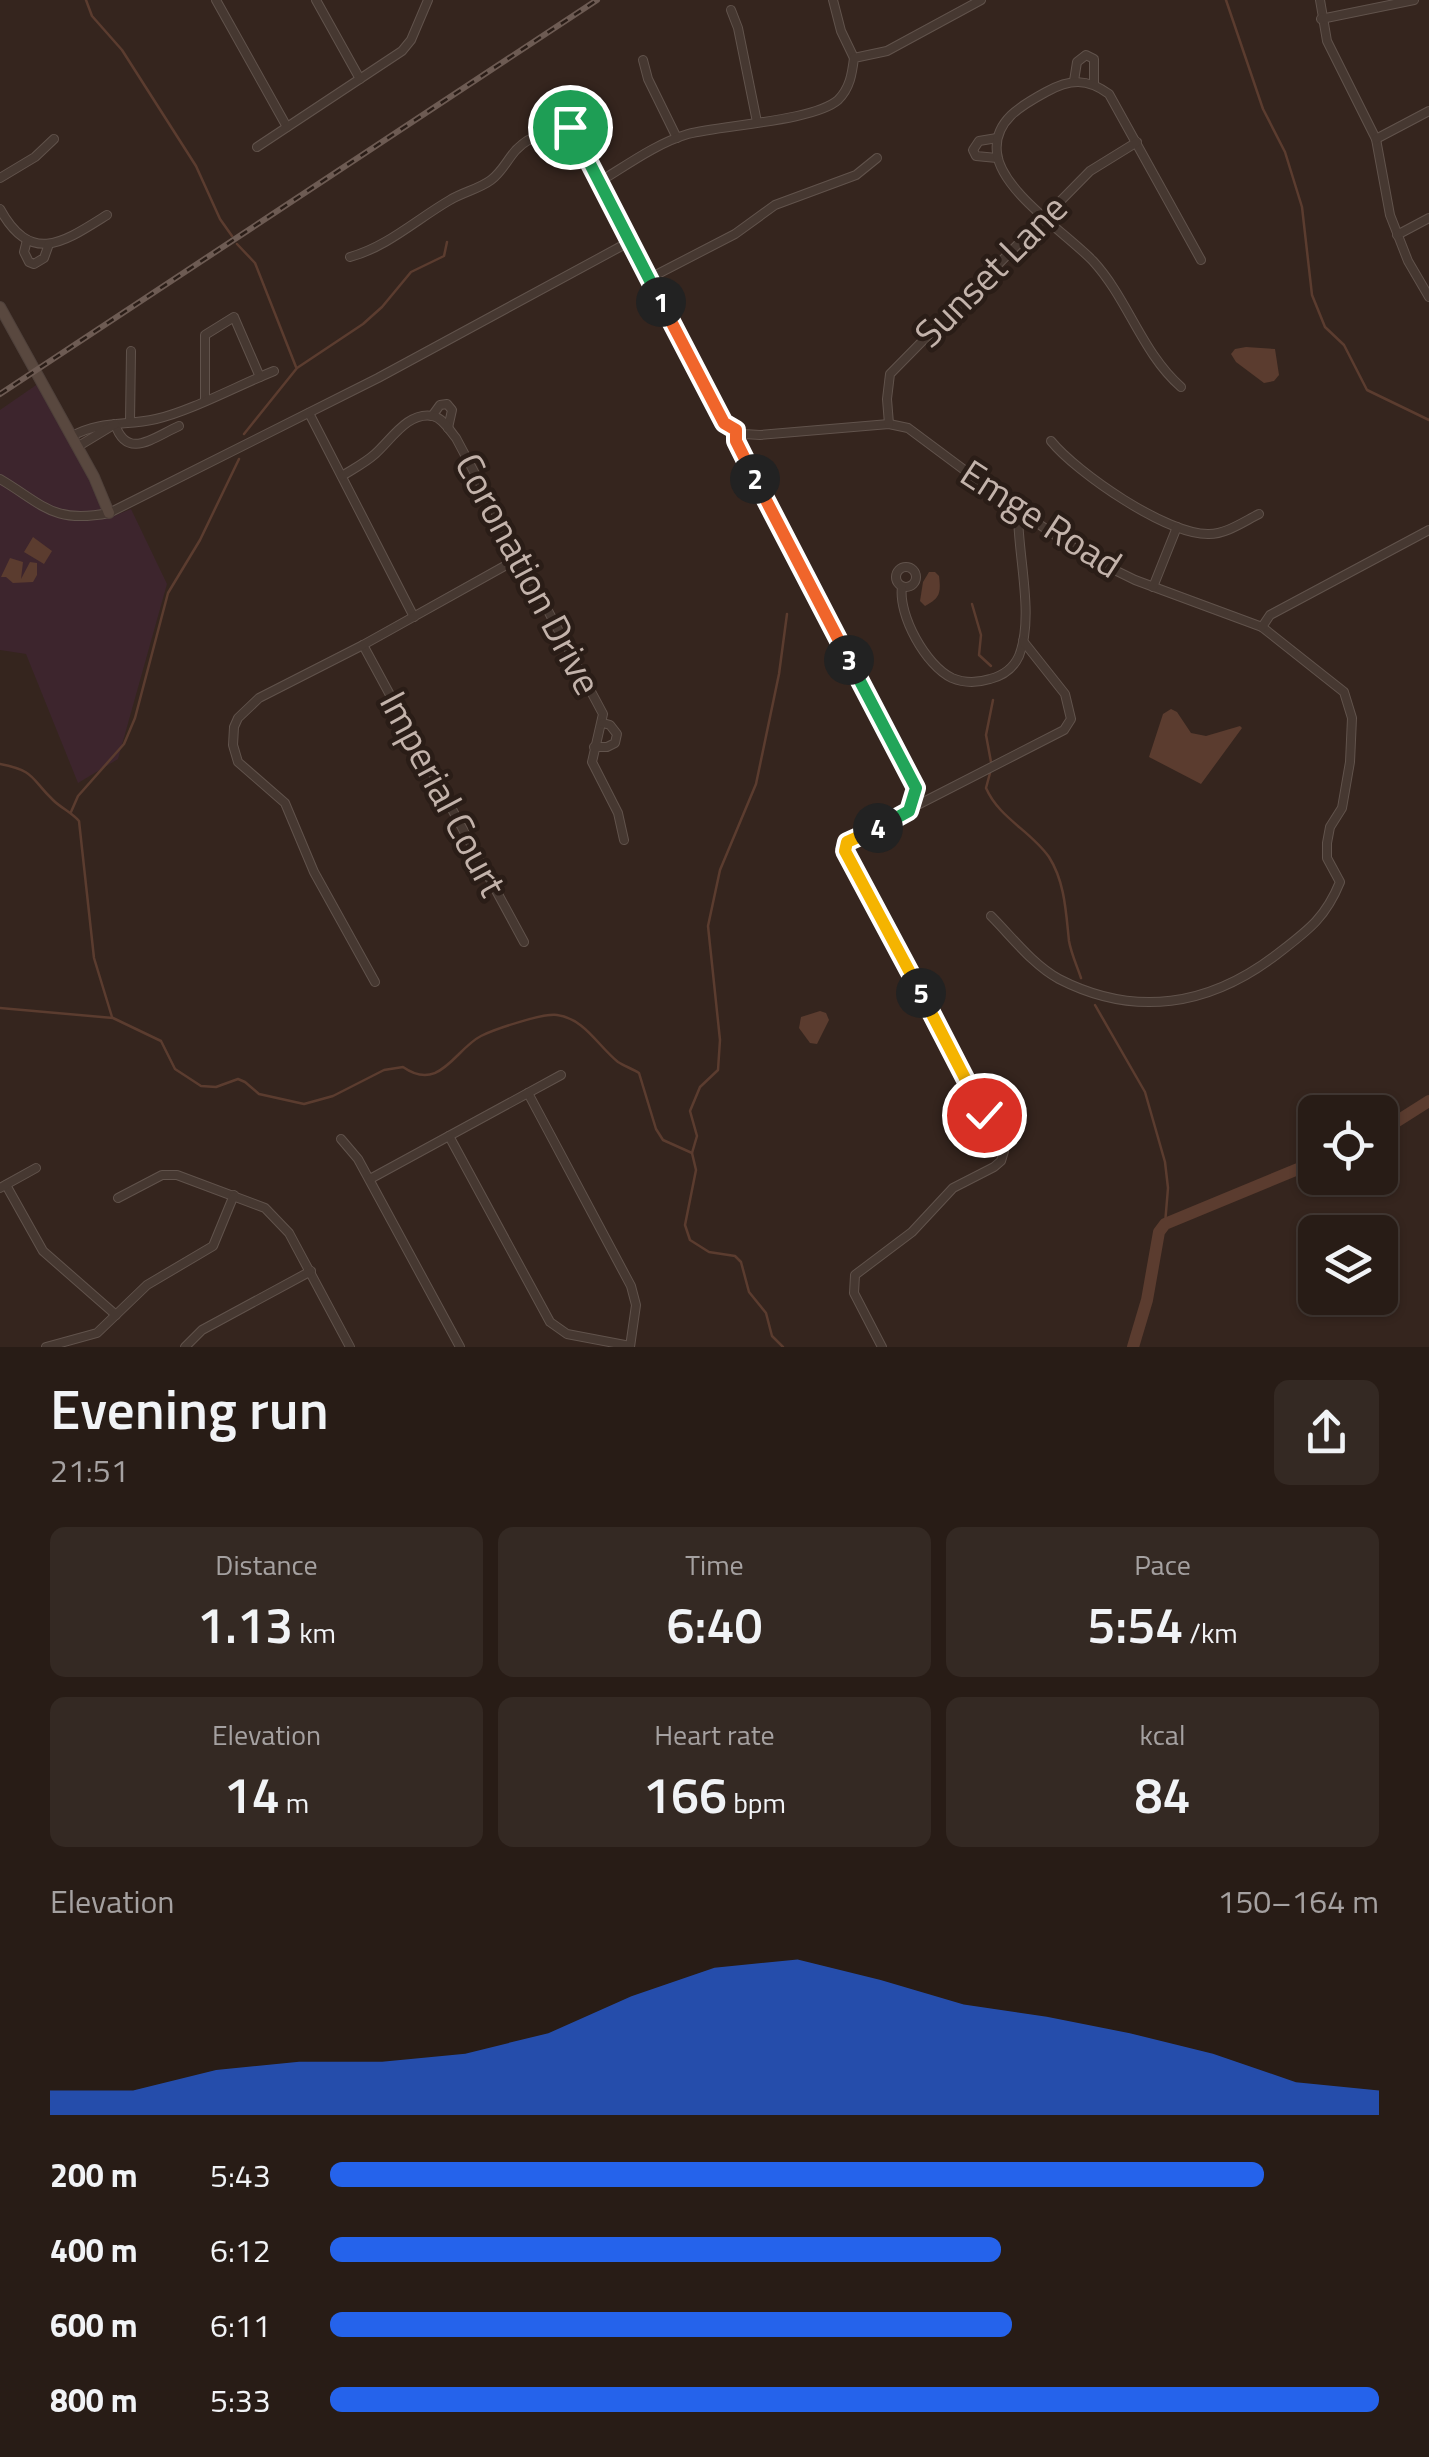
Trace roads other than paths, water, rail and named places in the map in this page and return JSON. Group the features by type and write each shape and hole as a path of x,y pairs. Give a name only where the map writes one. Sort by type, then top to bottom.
{"street":[{"path":"216,0 287,127"},
{"path":"316,0 360,79"},
{"path":"257,146 402,51 411,40 428,0"},
{"path":"599,182 676,138 823,110 836,102 850,84 854,58 832,0"},
{"path":"854,58 887,51 982,0"},
{"path":"1320,0 1328,40 1376,139 1380,174 1397,235 1429,297"},
{"path":"1321,20 1414,0"},
{"path":"732,10 758,122"},
{"path":"1074,81 1077,62 1086,55 1094,58 1094,84"},
{"path":"643,60 676,138"},
{"path":"1181,387 1160,366 1111,283 1092,260 1014,186 997,158 997,138 1014,112 1064,82 1094,84 1110,94 1201,260"},
{"path":"541,137 546,116 556,112 569,121 565,141"},
{"path":"1376,139 1429,112"},
{"path":"350,257 370,251 450,199 488,183 516,150 541,137 565,141 587,158 724,423 760,435 889,424"},
{"path":"0,178 35,158 54,138"},
{"path":"997,138 979,141 972,150 982,158 997,158"},
{"name":"Sunset Lane","path":"889,424 886,399 890,374 1090,171 1137,142"},
{"path":"648,279 734,234 775,205 856,176 877,158"},
{"path":"0,208 11,230 27,240 49,244 70,239 107,214"},
{"path":"1397,235 1429,218"},
{"path":"27,240 24,252 34,264 44,258 49,244"},
{"path":"0,479 56,514 77,518 108,513 309,413 629,242"},
{"path":"0,307 75,442 108,513"},
{"path":"205,399 206,335 234,318 260,376"},
{"path":"130,422 131,351"},
{"path":"75,442 115,424 177,412 274,371"},
{"name":"Coronation Drive","path":"342,476 373,456 394,433 413,420 432,416 440,405 447,404 452,410 448,428"},
{"path":"309,413 414,616"},
{"name":"Coronation Drive","path":"432,416 448,428 482,486 595,697 603,722 594,747 594,770 618,813 624,840"},
{"path":"115,424 127,444 138,444 179,426"},
{"name":"Emge Road","path":"889,424 908,428 920,436 1086,556 1153,586 1262,626 1325,674 1344,692 1350,706 1346,791 1327,843 1327,858 1340,882 1328,910 1311,929 1238,980 1178,1000 1142,1005 1057,978 991,916"},
{"path":"736,430 734,435 746,462 912,776 914,799 909,811"},
{"path":"1051,441 1072,464 1151,516 1176,527 1220,533 1259,514"},
{"path":"902,587 902,604 935,664 957,680 981,682 1006,672 1019,655 1025,610 1018,510"},
{"path":"1153,586 1176,527"},
{"path":"1262,626 1270,615 1429,530"},
{"path":"375,982 314,872 285,803 244,770 233,744 238,718 259,698 519,558"},
{"path":"882,1347 854,1293 855,1275 912,1232 953,1188 994,1167 1004,1156 1003,1145 845,851 847,842 855,837 1064,730 1071,719 1065,694 1022,642"},
{"name":"Imperial Court","path":"363,645 524,942"},
{"name":"Coronation Drive","path":"594,747 615,743 616,734 603,722"},
{"path":"370,1179 561,1075"},
{"path":"449,1136 550,1322 567,1334 630,1346 636,1305 631,1286 528,1093"},
{"path":"341,1139 370,1179 460,1347"},
{"path":"36,1168 3,1186 43,1251 116,1315"},
{"path":"118,1198 162,1175 177,1175 250,1200 277,1218 350,1347"},
{"path":"46,1347 97,1333 147,1284 213,1246 234,1195"},
{"path":"185,1347 202,1330 311,1272"}],"waterway":[{"path":"86,0 92,16 122,50 196,166 232,236"},
{"path":"1226,0 1302,207 1312,295 1325,327 1344,345 1367,390 1429,420"},
{"path":"244,434 297,368 363,324 411,272 444,256 447,242"},
{"path":"237,244 255,263 296,367"},
{"path":"71,812 78,796 124,744 135,718 168,593 200,540 239,459"},
{"path":"972,604 981,635 979,655 991,666"},
{"path":"783,1347 772,1336 766,1313 749,1292 741,1262 735,1256 709,1252 690,1240 685,1225 696,1170 692,1153 697,1136 690,1111 700,1087 718,1070 720,1040 708,926 720,870 756,784 787,614"},
{"path":"991,762 986,735 993,700"},
{"path":"0,764 27,773 79,821 94,958 112,1017"},
{"path":"990,773 986,788 992,799 1042,848 1054,867 1064,898 1070,946 1081,978"},
{"path":"1095,1005 1145,1092 1165,1162 1165,1224"},
{"path":"0,1008 113,1018 161,1041 175,1069 201,1086 216,1087 238,1079 259,1094 304,1104 333,1096 384,1070 403,1067 416,1074 437,1072 481,1036 530,1019 567,1017 618,1062 639,1073 663,1140 692,1153"},
{"path":"1398,1121 1429,1101"},
{"path":"1133,1347 1147,1300 1159,1232 1165,1224 1298,1169"}],"railway":[{"path":"0,394 597,0"}]}
